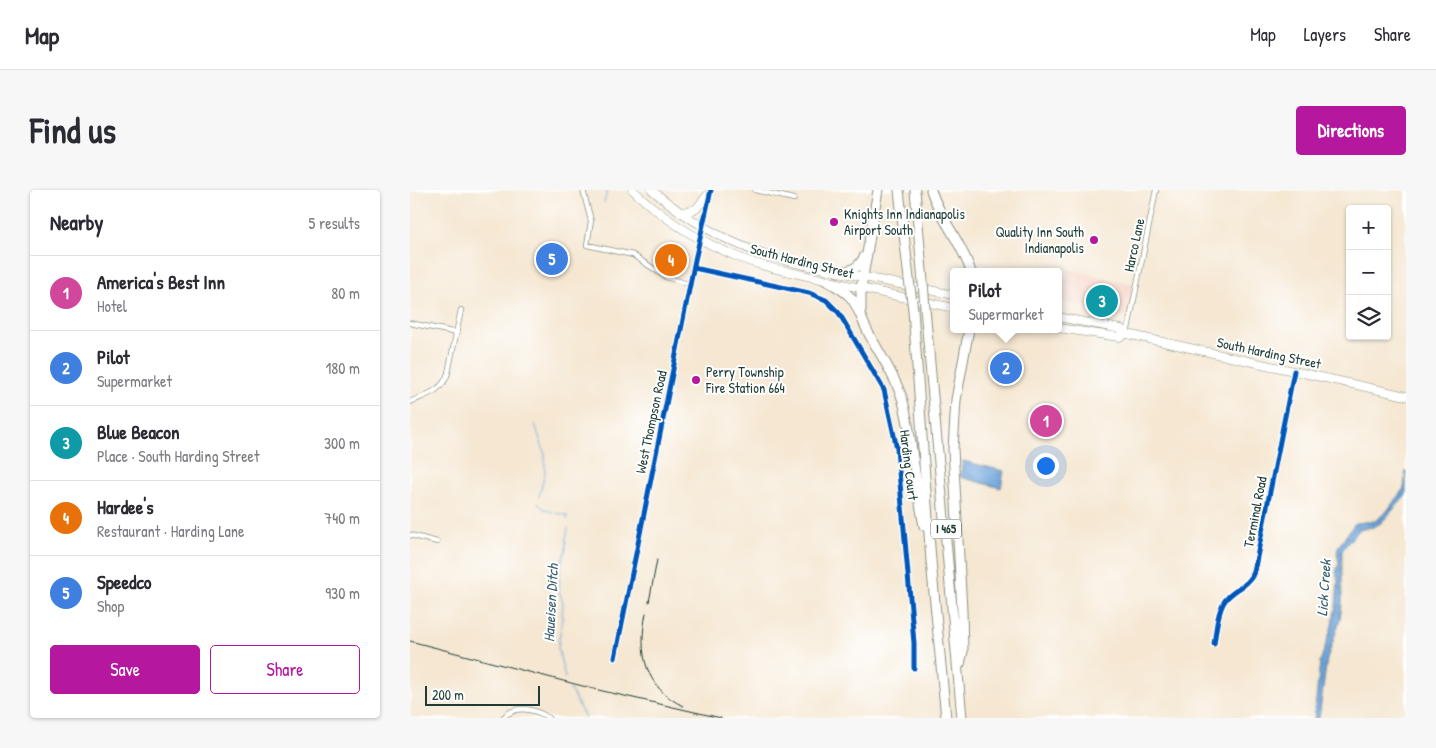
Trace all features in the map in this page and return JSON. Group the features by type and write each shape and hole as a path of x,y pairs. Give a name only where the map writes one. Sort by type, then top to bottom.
{"highway":[{"path":"862,317 860,288 878,190"},
{"name":"I 465","path":"899,190 912,310 946,718"},
{"name":"I 465","path":"914,190 962,718"},
{"path":"931,190 940,212 962,250 970,268"},
{"path":"838,272 848,272 856,269 866,252"},
{"path":"825,280 849,294 857,305 901,395 906,413 918,497 932,561"},
{"path":"958,672 963,650 953,449 956,400 968,333"},
{"path":"961,377 973,333"}],"main road":[{"name":"South Harding Street","path":"633,190 669,220 700,239 732,255 752,262 825,280 950,307"},
{"name":"South Harding Street","path":"652,190 680,213 703,227 766,255 838,272 950,294"},
{"path":"680,213 696,209 711,191"},
{"name":"South Harding Street","path":"1062,318 1121,329 1127,334 1406,396"},
{"name":"South Harding Street","path":"1062,329 1119,337 1127,334"}],"street":[{"path":"583,190 591,221 587,245 634,256 666,277 691,285"},
{"path":"756,190 794,199"},
{"name":"Harco Lane","path":"1127,334 1156,198 1156,190"},
{"name":"West Thompson Road","path":"616,658 711,191"},
{"name":"Harding Court","path":"694,268 809,293 826,300 839,313 881,384 890,414 897,449 914,643 914,668"},
{"path":"410,402 431,393 441,386 447,378 461,310"},
{"path":"410,322 457,333"},
{"name":"Terminal Road","path":"1214,644 1220,610 1224,602 1230,595 1248,582 1254,572 1294,371"},
{"path":"410,535 437,542"},
{"path":"503,718 508,713 525,709 540,713 549,718"}],"shaded area":[{"path":"1068,269 1134,284 1127,317 1062,302"}],"water":[{"path":"963,461 1004,471 1001,488 960,477"},
{"name":"Lick Creek","path":"1406,471 1406,495 1402,500 1381,523 1359,530 1342,551 1342,605 1340,620 1327,659 1319,718 1314,718 1320,662 1336,607 1338,582 1336,572 1339,563 1338,547 1355,523 1375,521 1387,511 1404,488"}],"waterway":[{"name":"Haueisen Ditch","path":"604,202 608,190"},
{"name":"Haueisen Ditch","path":"535,424 545,455 545,473 539,497"},
{"name":"Haueisen Ditch","path":"538,503 547,510 567,515 567,519"},
{"name":"Haueisen Ditch","path":"565,678 558,648 563,602 559,591 560,566 566,549 568,528"},
{"name":"Haueisen Ditch","path":"570,689 585,718"}],"railway":[{"path":"649,602 657,560"},
{"path":"646,613 643,642 647,667 652,679 660,689 683,706"},
{"path":"410,641 594,689 721,718"}],"cycle path":[{"path":"615,658 695,260 711,190"},
{"path":"694,268 809,293 826,300 839,313 884,390 897,449 914,643 914,668"},
{"path":"1214,644 1218,617 1224,602 1231,594 1244,585 1254,572 1294,371"}],"place":[{"name":"Knights Inn Indianapolis Airport South","path":"834,222"},
{"name":"Quality Inn South Indianapolis","path":"1094,240"},
{"name":"Speedco","path":"552,259"},
{"name":"Hardee's","path":"671,260"},
{"name":"Blue Beacon","path":"1102,301"},
{"name":"Pilot","path":"1006,368"},
{"name":"Perry Township Fire Station 664","path":"696,380"},
{"name":"America's Best Inn","path":"1046,421"}]}
